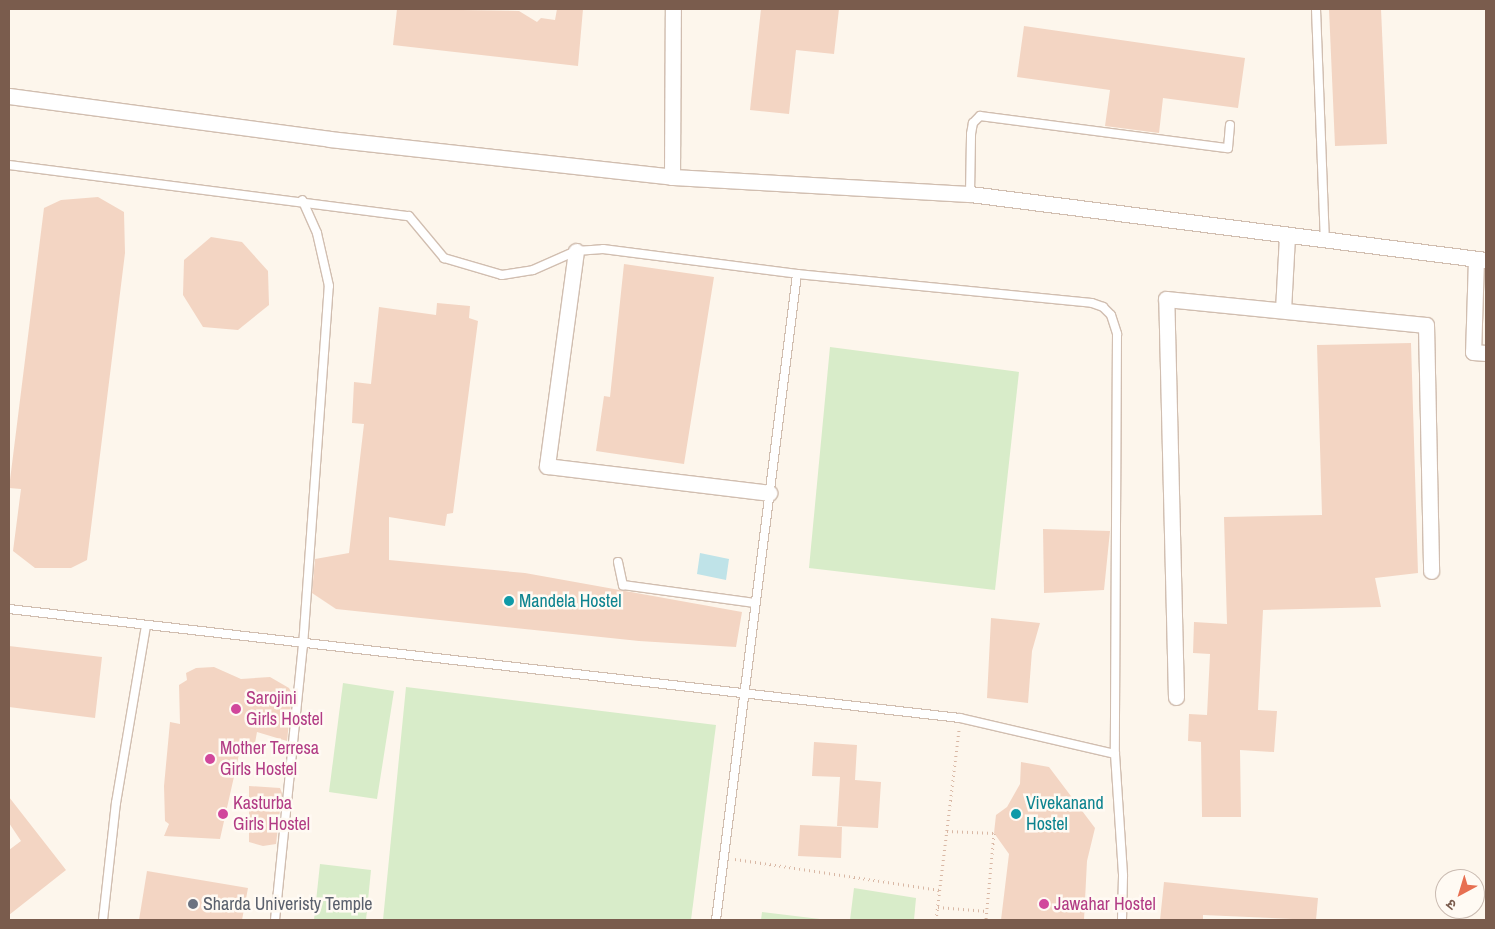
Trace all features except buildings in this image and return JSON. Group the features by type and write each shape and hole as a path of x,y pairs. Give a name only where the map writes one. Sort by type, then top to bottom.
{"street":[{"path":"672,177 673,9"},
{"path":"9,96 330,139 672,177 970,194 1287,237 1481,260 1473,352 1486,353"},
{"path":"1283,310 1287,237"},
{"path":"576,251 547,466 769,493"},
{"path":"1176,697 1166,299 1426,325 1431,571"}],"lane":[{"path":"1316,9 1325,241"},
{"path":"970,194 971,134 973,123 980,116 1228,148 1230,125"},
{"path":"9,166 302,200 409,216 444,258 502,275 533,270 576,251 603,249 797,274 1092,303 1111,315 1117,334 1116,754 1123,876 1122,920"},
{"path":"275,920 303,646 329,286 317,233 302,200"},
{"path":"716,920 797,274"},
{"path":"618,562 623,585 755,602"},
{"path":"9,609 303,646 960,718 1116,754"},
{"path":"102,920 116,803 146,626"}],"path":[{"path":"936,920 960,718"},
{"path":"947,831 994,833 986,920"},
{"path":"724,857 940,890"},
{"path":"938,907 987,911"}],"green space":[{"path":"830,347 1019,372 995,590 809,568"},
{"path":"343,683 394,691 377,799 329,792"},
{"path":"406,687 716,725 691,920 383,920"},
{"path":"320,864 371,870 366,920 314,920"},
{"path":"854,888 916,898 914,920 850,920"},
{"path":"762,912 828,920 761,920"}],"water":[{"path":"700,553 729,559 726,580 697,574"}],"place":[{"name":"Mandela Hostel","path":"509,601"},
{"name":"Sarojini Girls Hostel","path":"236,709"},
{"name":"Mother Terresa Girls Hostel","path":"210,759"},
{"name":"Kasturba Girls Hostel","path":"223,814"},
{"name":"Vivekanand Hostel","path":"1016,814"},
{"name":"Sharda Univeristy Temple","path":"193,904"},
{"name":"Jawahar Hostel","path":"1044,904"}]}
